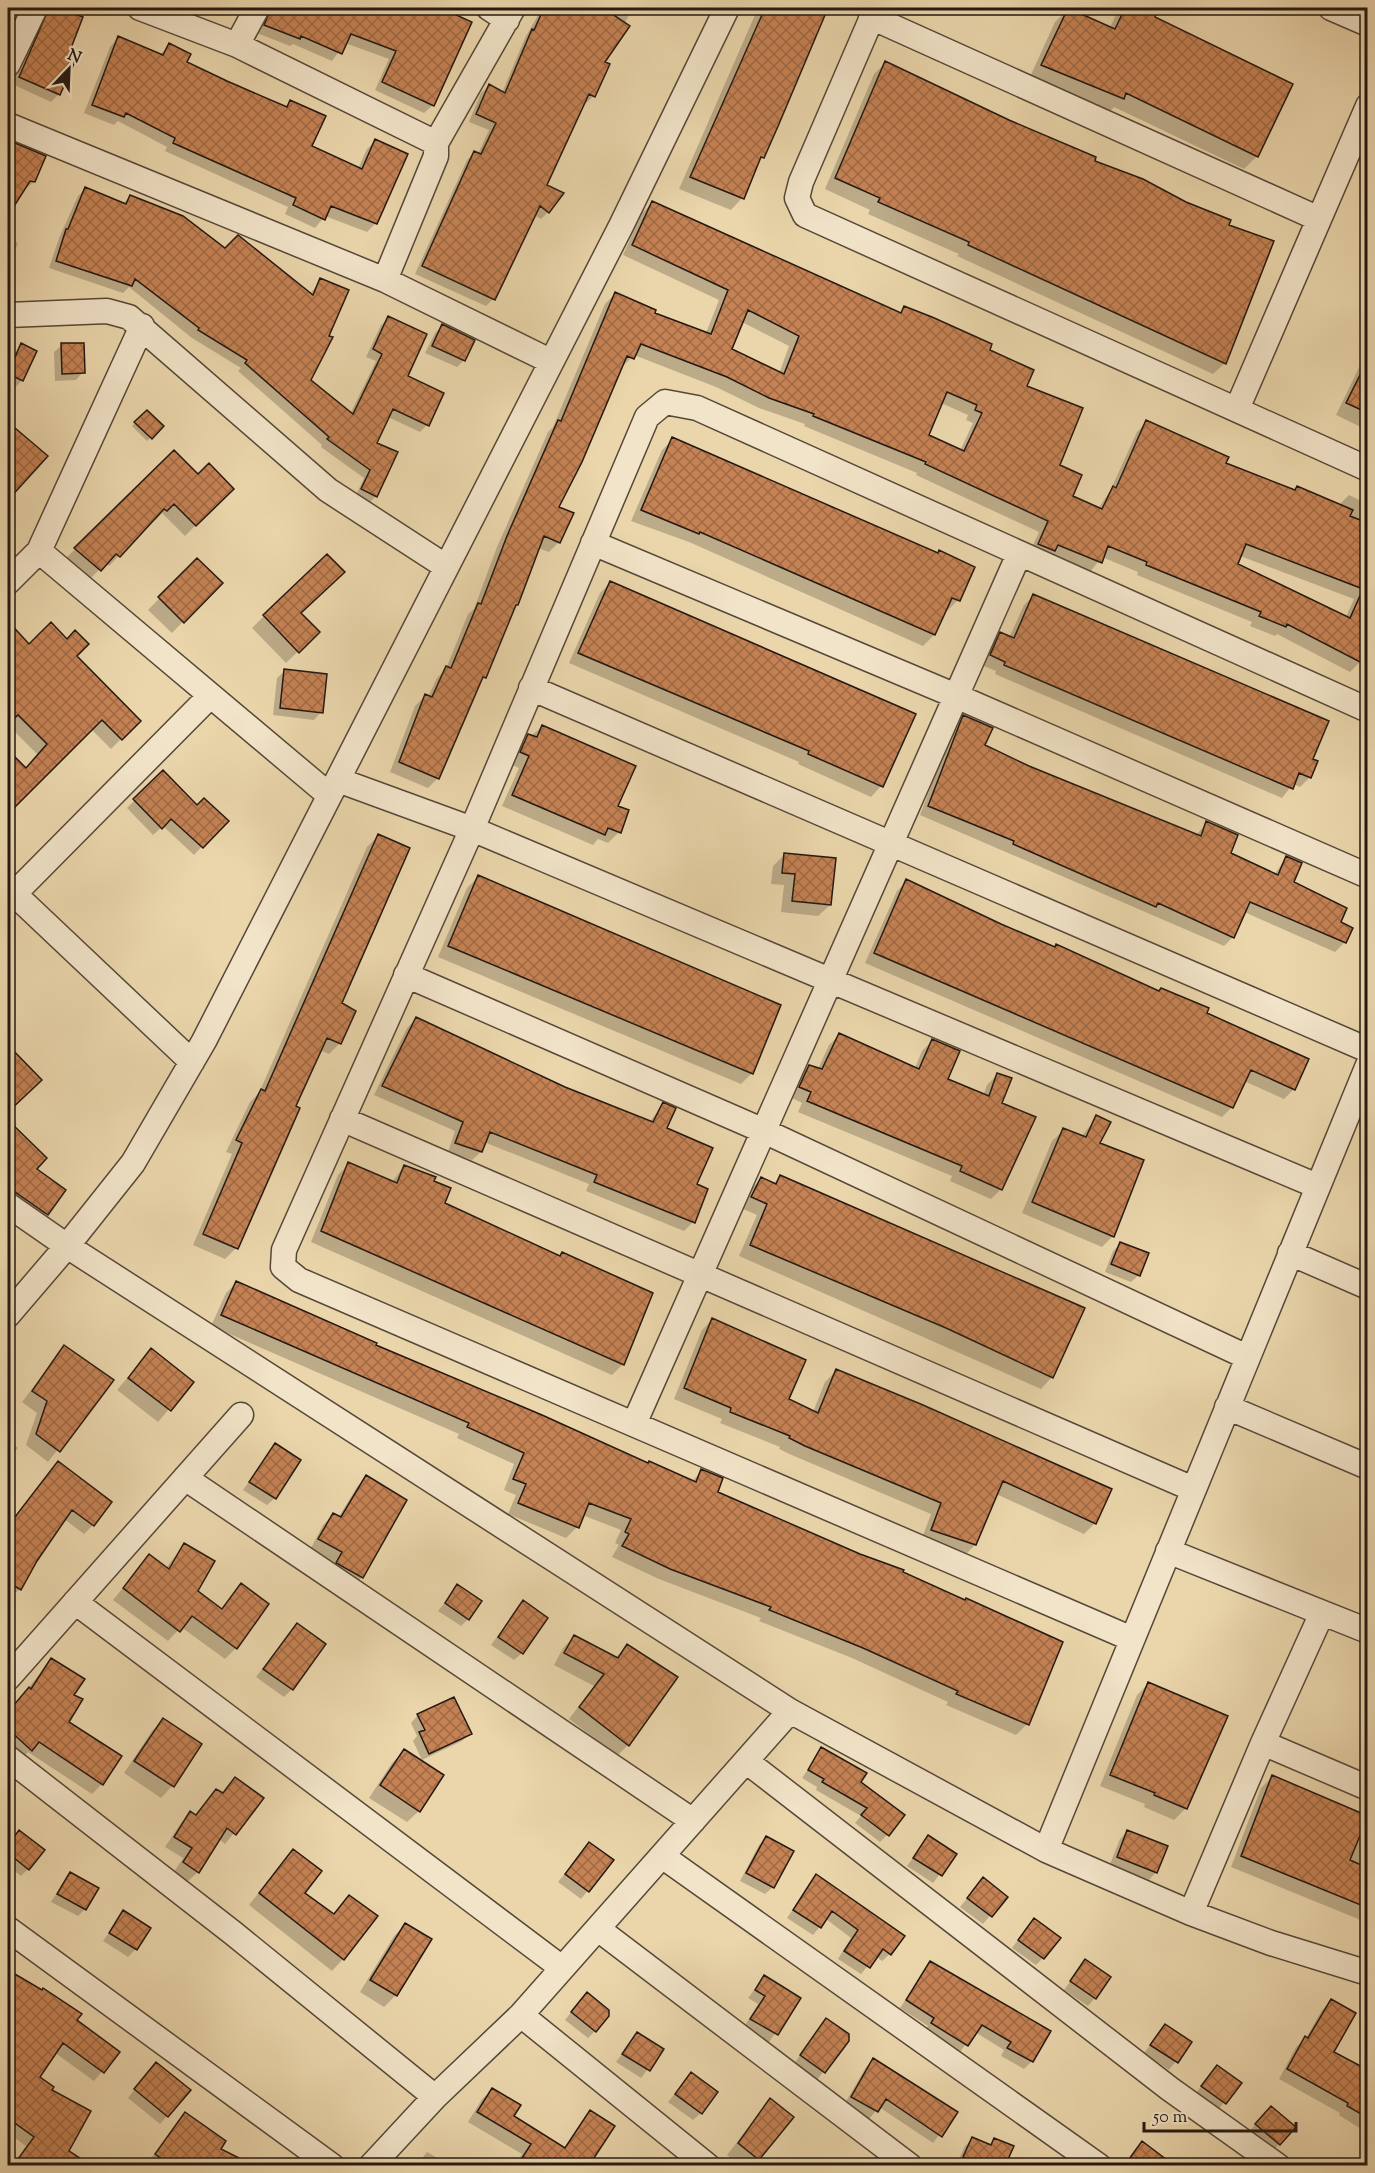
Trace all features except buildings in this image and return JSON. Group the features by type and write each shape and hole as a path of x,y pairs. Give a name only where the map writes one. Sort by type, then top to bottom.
{"street":[{"path":"8,63 35,8"},
{"path":"140,8 237,45 436,143"},
{"path":"237,45 257,8"},
{"path":"8,1315 133,1163 192,1062 621,225 727,8"},
{"path":"1331,8 1368,24"},
{"path":"385,280 436,156 436,143 503,12"},
{"path":"1319,219 873,12 801,182 797,198 806,215 1368,469"},
{"path":"1238,409 1368,106"},
{"path":"8,125 120,169 385,280 550,361"},
{"path":"8,315 107,311 129,317 328,489 445,566"},
{"path":"8,582 39,551 142,327"},
{"path":"1132,1639 298,1280 283,1267 285,1250 472,829 647,417 665,402 697,408 1368,710"},
{"path":"593,543 956,696 1368,876"},
{"path":"39,551 210,696 333,788 472,829 1317,1186"},
{"path":"634,1424 1019,554"},
{"path":"531,688 890,846 1368,1050"},
{"path":"192,1062 11,891 210,696"},
{"path":"406,975 764,1131 1248,1357"},
{"path":"1046,1850 1368,1065"},
{"path":"342,1119 1194,1489"},
{"path":"8,1205 67,1246 790,1711 1046,1850 1191,1913 1271,1943 1368,1973"},
{"path":"1290,1253 1368,1287"},
{"path":"1227,1407 1368,1467"},
{"path":"8,1678 241,1415"},
{"path":"185,1478 693,1821"},
{"path":"1168,1551 1368,1631"},
{"path":"75,1602 562,1968"},
{"path":"1191,1913 1263,1743 1322,1613"},
{"path":"371,2166 435,2097 520,2016 790,1711"},
{"path":"1263,1743 1368,1788"},
{"path":"8,1758 233,1933 435,2097"},
{"path":"746,1761 1170,2089 1278,2166"},
{"path":"662,1856 1099,2166"},
{"path":"8,1929 333,2166"},
{"path":"598,1929 910,2166"},
{"path":"520,2016 708,2166"}]}
